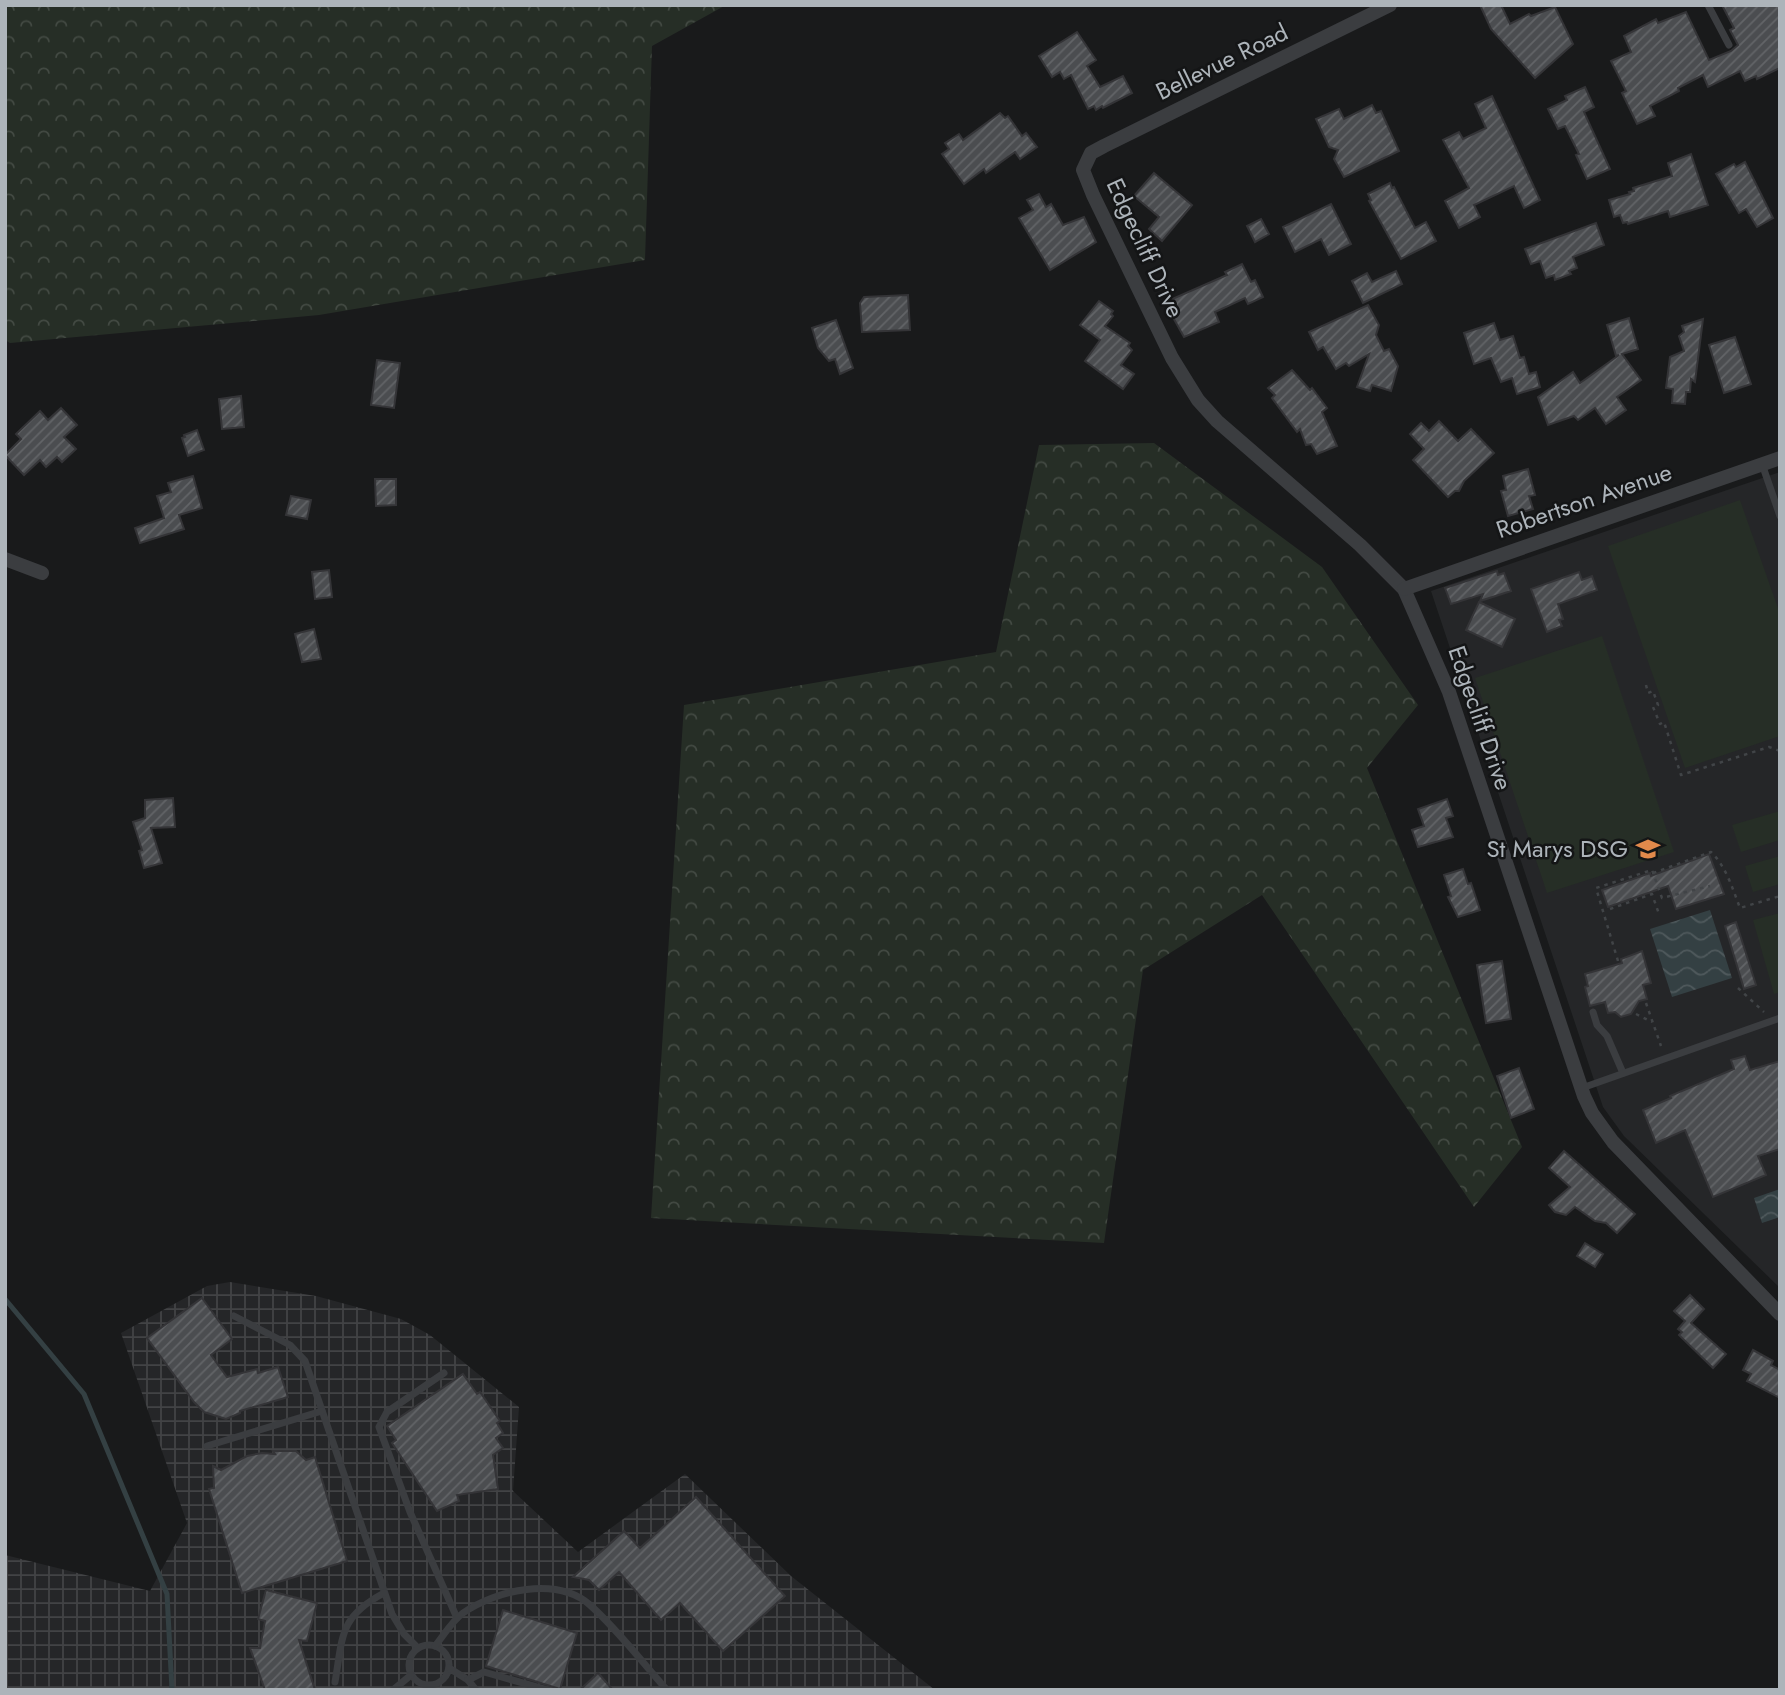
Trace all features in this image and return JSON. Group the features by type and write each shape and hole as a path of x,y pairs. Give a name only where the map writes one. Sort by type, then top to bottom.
{"street":[{"name":"Bellevue Road","path":"1083,170 1091,153 1104,146 1390,5"},
{"name":"Edgecliff Drive","path":"1083,170 1172,358 1198,400 1217,421 1360,545 1404,589 1449,692 1592,1113 1613,1142 1780,1314"},
{"name":"Robertson Avenue","path":"1404,589 1780,458"},
{"path":"5,559 42,573"}],"lane":[{"path":"1708,5 1729,46"},
{"path":"1761,463 1780,516"},
{"path":"1593,1012 1597,1025 1607,1036 1623,1073"},
{"path":"1582,1088 1780,1018"},
{"path":"234,1315 298,1352 312,1377 391,1614 404,1634 418,1648"},
{"path":"444,1373 387,1412 379,1427 410,1512 457,1618"},
{"path":"206,1446 322,1411"},
{"path":"435,1646 457,1618 484,1602 515,1591 552,1589 568,1592 589,1604 667,1690"},
{"path":"335,1682 347,1624 363,1605 384,1593"},
{"path":"428,1644 446,1655 449,1668 437,1687 422,1684 411,1675 408,1661 418,1648 428,1644"},
{"path":"449,1668 468,1680 476,1690"},
{"path":"468,1680 484,1672 548,1690"},
{"path":"393,1690 411,1675"}],"path":[{"path":"1646,685 1648,693 1653,691 1658,705 1653,707 1660,724 1664,722 1681,775 1769,747 1780,751"},
{"path":"1653,873 1711,852 1717,858 1740,908 1780,896"},
{"path":"1618,961 1596,888 1652,870 1662,898 1710,886"},
{"path":"1610,909 1659,892"},
{"path":"1653,894 1659,914"},
{"path":"1738,988 1766,1014"},
{"path":"1646,1003 1666,1058"},
{"path":"1636,1014 1653,1022"}],"shaded area":[{"name":"St Marys DSG","path":"1780,472 1780,1288 1624,1136 1603,1107 1431,591"},
{"path":"230,1282 316,1296 401,1319 430,1335 519,1407 513,1491 578,1552 685,1474 791,1576 935,1690 5,1690 5,1555 150,1591 187,1523 121,1333 207,1286"}],"green space":[{"path":"5,5 726,5 652,46 645,260 319,315 10,343 5,340"},
{"path":"1154,443 1322,567 1418,705 1367,768 1522,1147 1474,1207 1262,895 1143,970 1104,1243 651,1218 684,705 996,652 1039,445"},
{"path":"1740,500 1780,614 1780,736 1685,768 1608,546"},
{"path":"1602,636 1674,852 1547,893 1475,678"},
{"path":"1780,811 1780,840 1741,852 1732,825"},
{"path":"1780,856 1780,884 1753,892 1745,866"},
{"path":"1780,913 1780,992 1774,994 1753,920"}],"water":[{"path":"1710,910 1732,978 1672,997 1650,929"},
{"path":"1780,1189 1780,1217 1762,1223 1754,1198"}],"building":[{"path":"1480,5 1501,5 1510,24 1529,14 1531,16 1555,7 1573,44 1535,78 1491,29"},
{"path":"1722,5 1780,5 1780,68 1757,79 1756,76 1745,81 1740,71 1708,87 1703,75 1650,106 1655,116 1637,124 1622,93 1626,91 1611,61 1631,52 1624,36 1656,19 1658,23 1686,12 1709,60 1731,51 1738,45 1730,30 1734,28"},
{"path":"1077,32 1096,60 1087,66 1100,87 1123,76 1132,93 1103,108 1102,106 1096,110 1094,106 1088,109 1071,75 1064,79 1060,72 1052,77 1039,56"},
{"path":"1585,87 1594,107 1584,112 1610,169 1587,179 1576,155 1579,154 1565,126 1558,129 1548,109 1567,100 1565,96"},
{"path":"1492,96 1540,200 1524,208 1514,186 1474,205 1480,217 1459,228 1445,201 1469,188 1443,140 1459,132 1463,139 1486,128 1475,104"},
{"path":"1372,105 1376,113 1381,111 1399,151 1344,177 1334,159 1338,150 1329,147 1316,119 1339,109 1344,119"},
{"path":"1000,113 1005,118 1008,116 1022,136 1026,133 1037,147 1020,159 1015,152 986,173 984,169 964,184 942,154 949,149 945,143 959,134 963,140"},
{"path":"1691,154 1708,205 1670,217 1668,211 1628,224 1623,223 1620,215 1614,217 1609,200 1630,194 1629,192 1634,191 1633,188 1672,176 1668,163"},
{"path":"1745,162 1773,218 1757,227 1746,209 1739,213 1716,174 1734,164 1736,167"},
{"path":"1154,173 1192,205 1162,241 1149,229 1159,217 1134,196"},
{"path":"1390,183 1415,228 1426,222 1436,241 1401,259 1369,201 1371,200 1368,194"},
{"path":"1039,194 1046,207 1051,204 1063,225 1084,217 1096,242 1050,270 1019,218 1033,210 1027,200"},
{"path":"1331,204 1351,244 1329,255 1321,239 1295,252 1283,227"},
{"path":"1261,219 1269,234 1255,242 1247,226"},
{"path":"1596,223 1604,245 1573,257 1577,268 1569,271 1571,274 1555,280 1554,275 1546,278 1540,261 1531,264 1525,249"},
{"path":"1242,264 1251,282 1255,280 1263,297 1248,304 1245,298 1215,312 1219,322 1184,337 1170,312 1175,310 1170,300 1227,275 1225,272"},
{"path":"1396,271 1402,284 1363,303 1352,281 1367,273 1372,282"},
{"path":"908,295 910,330 862,332 860,303 864,297"},
{"path":"1099,301 1113,311 1113,316 1105,326 1130,343 1128,346 1132,350 1121,365 1134,374 1123,389 1085,361 1100,340 1080,325"},
{"path":"1368,305 1379,325 1376,335 1384,351 1389,349 1398,366 1391,391 1372,385 1370,391 1357,387 1369,354 1349,366 1346,363 1336,369 1323,347 1318,350 1309,332"},
{"path":"1629,318 1638,349 1622,354 1641,380 1617,397 1626,410 1606,424 1595,408 1578,420 1574,416 1548,425 1538,397 1573,372 1580,383 1619,355 1616,356 1607,325"},
{"path":"1703,319 1695,382 1691,379 1685,404 1672,403 1673,389 1666,388 1670,357 1684,351 1679,336 1684,332 1682,326"},
{"path":"836,320 853,368 840,374 835,359 829,361 818,348 812,328"},
{"path":"1494,323 1500,340 1513,336 1520,358 1524,357 1529,374 1536,372 1540,387 1517,394 1512,378 1501,382 1491,358 1474,364 1464,333"},
{"path":"1735,337 1751,384 1724,393 1709,345"},
{"path":"377,360 400,363 394,408 371,405"},
{"path":"1292,370 1310,390 1312,388 1327,408 1322,412 1337,446 1317,454 1311,444 1306,445 1300,429 1297,432 1272,398 1275,395 1268,388"},
{"path":"241,396 244,427 222,429 219,399"},
{"path":"61,408 77,425 64,437 76,449 62,462 57,457 46,467 40,460 24,475 5,455 21,439 16,434 40,411 48,420"},
{"path":"1439,421 1458,441 1471,429 1494,453 1464,481 1459,491 1448,497 1413,460 1424,449 1410,434 1421,423 1429,431"},
{"path":"197,430 204,450 188,456 182,438"},
{"path":"1528,469 1535,495 1529,496 1533,509 1508,516 1501,491 1506,490 1503,476"},
{"path":"193,476 202,508 179,515 184,529 140,543 135,528 164,518 157,496 171,492 168,483"},
{"path":"375,479 396,479 396,505 376,506"},
{"path":"291,496 311,500 307,519 286,515"},
{"path":"329,570 332,597 315,599 312,572"},
{"path":"1497,571 1498,575 1504,573 1511,591 1480,601 1483,594 1451,604 1445,588"},
{"path":"1579,572 1582,580 1592,576 1597,590 1558,604 1563,619 1559,620 1562,626 1547,632 1531,589"},
{"path":"1479,602 1515,619 1502,647 1466,630"},
{"path":"314,629 321,659 302,662 295,634"},
{"path":"173,798 175,827 151,828 162,863 144,868 139,851 142,850 133,822 145,818 145,800"},
{"path":"1447,799 1453,816 1446,818 1453,837 1418,847 1412,830 1424,826 1418,809"},
{"path":"1709,854 1724,894 1676,909 1668,886 1608,907 1602,890 1650,873 1651,876"},
{"path":"1463,869 1480,910 1458,917 1448,897 1451,896 1444,875"},
{"path":"1736,922 1756,985 1744,989 1725,926"},
{"path":"1642,951 1651,983 1643,985 1647,999 1639,1001 1631,1014 1621,1017 1615,1012 1608,1013 1605,1002 1590,1006 1585,974 1622,963 1621,959"},
{"path":"1502,961 1511,1019 1486,1023 1477,965"},
{"path":"1745,1056 1750,1070 1780,1061 1780,1149 1758,1156 1766,1175 1713,1197 1685,1130 1656,1143 1643,1110 1734,1069 1731,1060"},
{"path":"1519,1068 1534,1109 1511,1118 1497,1076"},
{"path":"1564,1151 1635,1214 1617,1233 1606,1223 1595,1221 1575,1207 1566,1215 1555,1212 1549,1205 1570,1187 1549,1168"},
{"path":"1585,1243 1603,1254 1595,1267 1577,1256"},
{"path":"1690,1295 1704,1309 1691,1323 1726,1354 1713,1368 1679,1335 1682,1332 1678,1329 1685,1321 1674,1311"},
{"path":"202,1298 232,1339 211,1355 227,1377 278,1367 288,1397 240,1411 226,1419 204,1412 194,1402 147,1338"},
{"path":"1753,1350 1773,1361 1771,1365 1780,1370 1780,1398 1747,1381 1751,1374 1743,1370"},
{"path":"463,1374 477,1394 480,1392 500,1421 497,1423 503,1433 496,1438 503,1448 493,1455 498,1489 457,1495 459,1501 437,1511 392,1443 396,1440 387,1426"},
{"path":"273,1451 296,1451 306,1460 315,1457 347,1561 242,1593 209,1489 214,1488 213,1466 221,1470 247,1456 275,1454"},
{"path":"696,1497 785,1596 723,1651 680,1603 661,1620 619,1572 599,1590 589,1580 573,1577 624,1531 640,1548"},
{"path":"266,1590 317,1603 307,1641 299,1640 315,1690 265,1690 250,1648 260,1648 265,1621 258,1619"},
{"path":"503,1610 577,1633 560,1689 486,1666"},
{"path":"598,1673 613,1690 580,1690"}],"waterway":[{"path":"5,1299 84,1394 167,1594 172,1690"}],"place":[{"name":"St Marys DSG","path":"1648,849"}]}
